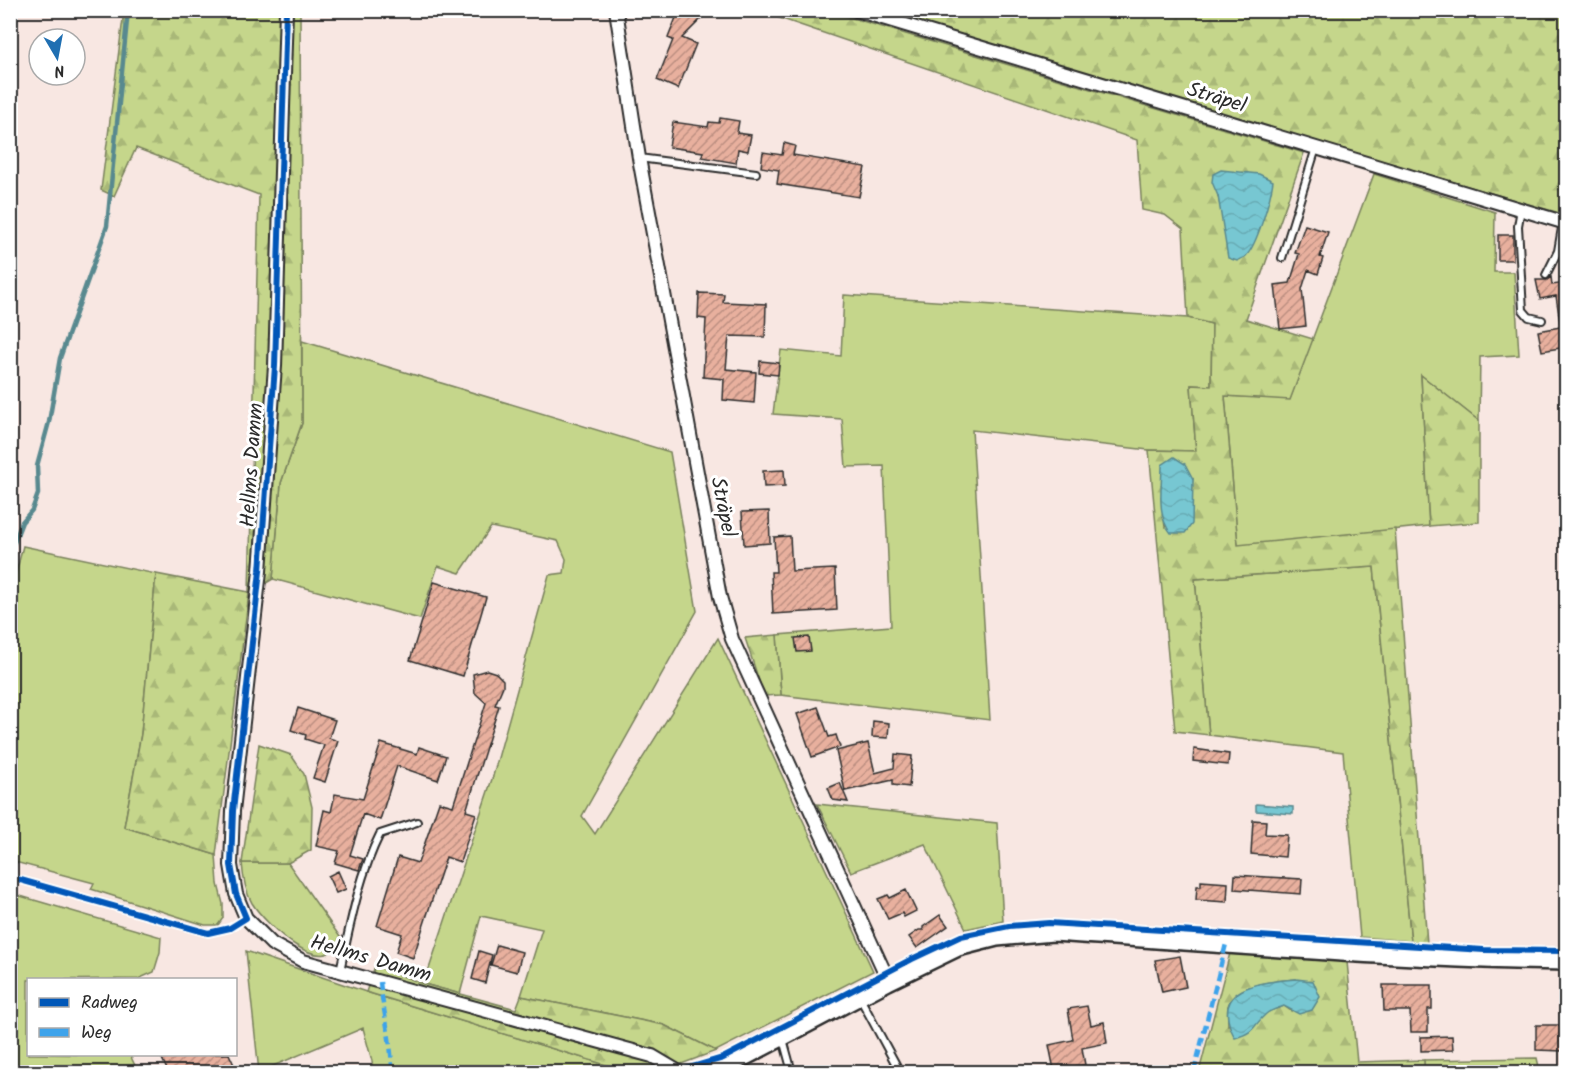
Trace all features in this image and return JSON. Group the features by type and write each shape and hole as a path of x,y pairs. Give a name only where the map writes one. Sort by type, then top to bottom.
{"street":[{"name":"Hellms Damm","path":"286,10 275,366 260,571 233,811 231,865 236,894 246,918 272,944 303,961 652,1056 679,1072"},
{"name":"Sträpel","path":"616,10 639,158 720,597 732,639 888,982"},
{"name":"Sträpel","path":"856,10 1565,223"},
{"path":"717,1072 958,948 997,938 1053,933 1346,954 1566,962"}],"lane":[{"path":"1282,258 1316,148"},
{"path":"639,158 756,173"},
{"path":"1521,208 1518,226 1523,310 1529,317 1542,320"},
{"path":"1546,275 1558,251 1565,223"},
{"path":"340,971 360,890 372,850 380,834 417,822"},
{"path":"860,997 900,1072"},
{"path":"782,1038 792,1072"}],"green space":[{"path":"124,11 300,11 302,423 281,483 273,579 249,593 216,855 124,827 141,734 156,574 249,592 259,195 136,148 114,196 101,190"},
{"path":"759,11 829,11 1304,153 1246,319 1313,339 1290,400 1225,396 1238,545 1395,529 1427,943 1411,941 1374,567 1195,579 1209,735 1175,731 1149,450 1196,451 1191,385 1211,386 1212,324 1188,318 1183,229 1165,215 1142,210 1137,140","holes":["1218,196 1262,220 1254,242 1224,225","1193,479 1191,500 1165,527 1161,497"]},
{"path":"873,11 1566,11 1566,215"},
{"path":"1374,174 1495,212 1494,272 1514,272 1519,355 1480,357 1479,421 1421,375 1429,526 1238,546 1225,396 1290,399"},
{"path":"844,295 1188,318 1212,324 1211,386 1191,385 1196,451 1149,450 972,430 990,720 781,695 777,635 891,626 884,466 846,467 842,419 773,414 781,350 841,356"},
{"path":"302,341 670,452 697,611 582,816 595,834 718,638 873,971 716,1051 664,1025 521,996 542,929 481,916 460,994 424,984 493,776 549,575 564,573 566,559 558,541 491,527 460,573 438,566 420,619 273,579 281,483 302,423"},
{"path":"1421,375 1479,421 1479,522 1429,526"},
{"path":"23,546 156,574 141,734 124,827 216,855 218,884 223,904 223,918 218,925 205,925 91,889 94,883 11,861 10,596"},
{"path":"1374,567 1411,941 1360,937 1343,752 1209,735 1195,579"},
{"path":"777,635 781,695 764,696 745,638"},
{"path":"259,744 291,755 304,774 312,807 311,850 288,863 242,863"},
{"path":"817,804 997,823 1003,921 966,929 925,844 851,872"},
{"path":"242,863 288,863 340,937 333,950 323,954 310,952 296,945 269,924 252,903 245,884"},
{"path":"10,893 161,937 160,952 154,972 140,978 27,978 27,1056 130,1056 138,1072 11,1072"},
{"path":"246,951 366,992 629,1072 373,1072 363,1028 259,1072"},
{"path":"1230,953 1347,962 1357,1062 1424,1060 1424,1067 1371,1072 1199,1072","holes":["1296,979 1291,1011 1284,1006 1228,1025 1228,1006 1232,998 1238,992 1257,985"]},
{"path":"375,966 424,984 516,1009 521,996 664,1025 716,1051 660,1072 629,1072 366,992"},
{"path":"1537,1058 1539,1067 1518,1072 1371,1072 1424,1067 1424,1060"}],"water":[{"path":"1221,170 1259,174 1273,181 1255,242 1246,256 1237,261 1228,258 1218,196 1212,182 1213,174"},
{"path":"1174,457 1185,464 1193,479 1192,524 1185,533 1171,533 1163,518 1162,465"},
{"path":"1256,804 1293,807 1293,814 1256,811"},
{"path":"1296,979 1313,981 1320,997 1312,1010 1299,1014 1284,1006 1275,1009 1266,1014 1251,1031 1235,1038 1228,1021 1228,1008 1233,998 1242,990 1253,986"}],"building":[{"path":"679,10 710,10 682,38 696,44 678,89 657,80 673,40 668,38"},
{"path":"720,118 739,121 737,133 751,135 748,151 738,149 736,163 702,157 703,152 669,147 673,122 708,127 709,122 719,123"},
{"path":"784,143 795,146 793,155 865,167 859,197 777,184 779,170 761,167 763,152 782,155"},
{"path":"1305,225 1328,232 1320,257 1323,258 1318,274 1308,270 1302,289 1306,326 1280,329 1275,285 1290,283 1299,254 1295,253"},
{"path":"1498,235 1513,235 1513,260 1498,260"},
{"path":"1551,277 1552,285 1566,283 1566,321 1560,322 1556,296 1540,299 1536,280 1547,280"},
{"path":"699,293 724,294 723,302 766,304 765,337 729,336 726,369 756,372 754,403 723,400 724,379 703,377 706,319 698,318"},
{"path":"1566,326 1566,347 1542,351 1538,331"},
{"path":"760,361 779,363 778,375 759,373"},
{"path":"784,470 785,486 764,487 763,471"},
{"path":"769,511 770,543 744,545 742,512"},
{"path":"790,536 792,571 835,569 837,610 773,614 771,572 776,572 774,537"},
{"path":"434,582 486,597 463,676 410,660"},
{"path":"809,637 811,651 797,652 795,638"},
{"path":"487,670 496,673 503,680 503,686 495,705 499,706 466,811 476,814 460,862 446,857 413,958 396,952 402,934 377,926 398,857 418,863 439,802 453,806 486,703 475,693 473,674"},
{"path":"818,707 829,737 836,735 840,747 812,757 797,714"},
{"path":"298,708 335,720 329,738 338,741 325,782 313,778 324,745 305,739 306,735 291,730"},
{"path":"873,721 889,723 888,738 872,737"},
{"path":"381,743 417,754 419,747 446,756 438,780 397,766 380,820 363,814 350,855 363,859 359,870 335,863 339,851 316,846 324,810 331,812 335,794 363,799"},
{"path":"868,743 875,773 894,768 895,754 912,756 909,787 893,785 893,780 845,791 836,751"},
{"path":"1194,749 1229,754 1228,765 1193,761"},
{"path":"840,783 848,802 833,800 828,788"},
{"path":"1253,820 1266,821 1265,834 1287,835 1285,857 1251,854"},
{"path":"338,871 346,889 336,893 328,876"},
{"path":"1235,875 1302,879 1301,894 1234,889"},
{"path":"1201,881 1228,883 1227,902 1196,900 1197,886 1201,886"},
{"path":"906,890 916,911 904,917 902,913 888,919 878,899 888,895 890,898"},
{"path":"940,915 948,926 917,948 909,937 923,930 923,927"},
{"path":"497,945 522,952 517,972 491,965"},
{"path":"479,951 492,955 485,983 472,979"},
{"path":"1180,956 1186,987 1162,992 1155,960"},
{"path":"1383,985 1432,985 1432,1009 1428,1009 1428,1032 1411,1032 1410,1011 1384,1011"},
{"path":"1087,1006 1091,1025 1104,1022 1107,1043 1082,1048 1085,1065 1054,1070 1049,1045 1073,1040 1068,1009"},
{"path":"1536,1025 1563,1025 1563,1051 1536,1050"},
{"path":"1452,1036 1453,1050 1421,1051 1421,1037"},
{"path":"161,1056 230,1056 236,1069 229,1072 168,1072"}],"waterway":[{"path":"10,553 22,522 32,510 38,494 37,466 49,422 60,358 107,226 128,10"}],"marked path":[{"path":"1194,1072 1226,944"},
{"path":"380,982 391,1050 392,1072"}],"cycle path":[{"path":"10,877 208,933 230,928 246,918 236,894 231,865 233,811 260,571 275,366 286,10"},
{"path":"676,1072 723,1058 912,959 961,936 1009,926 1049,923 1484,950 1566,951"}]}
